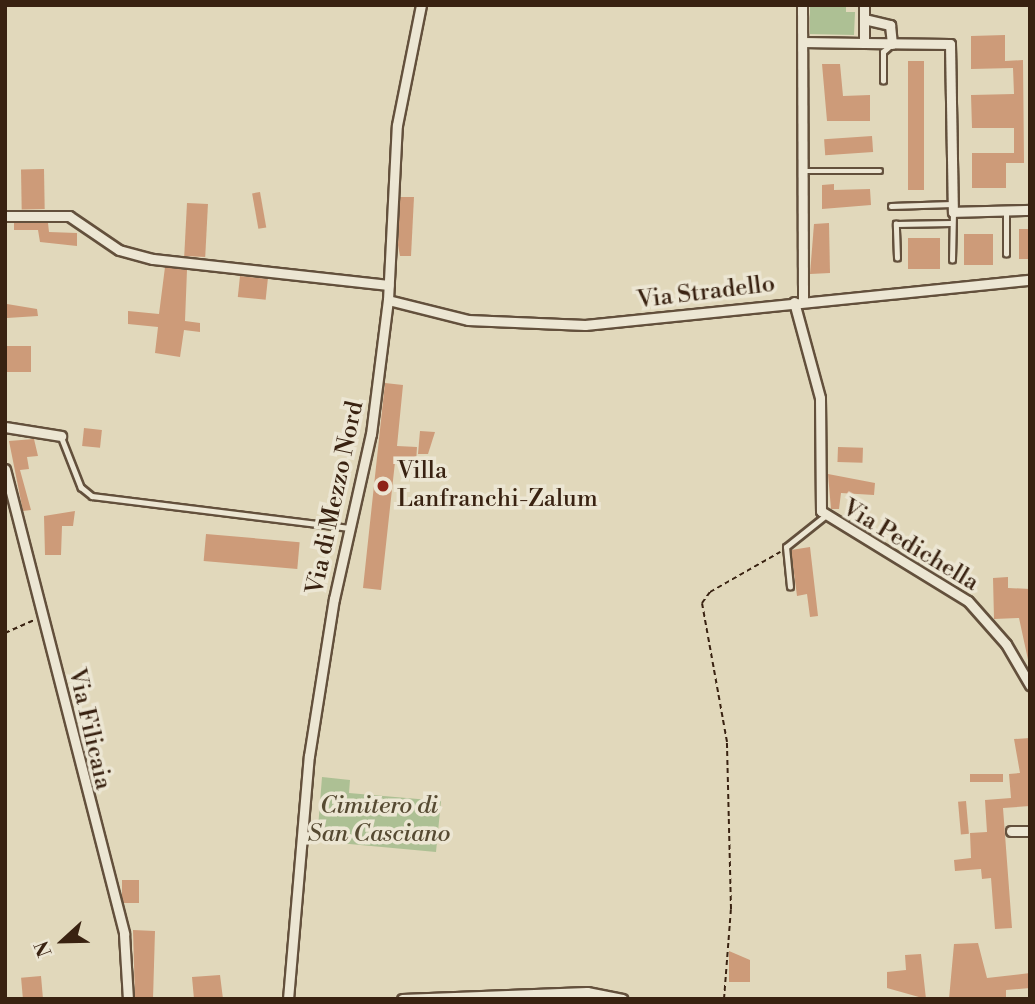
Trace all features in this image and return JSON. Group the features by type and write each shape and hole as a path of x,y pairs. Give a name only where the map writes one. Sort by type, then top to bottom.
{"street":[{"name":"Via di Mezzo Nord","path":"288,999 309,756 350,528 372,434 388,300 397,125 421,5"},
{"name":"Via Pedichella","path":"802,5 803,172 799,302 820,398 817,490 825,516 968,601 1006,643 1030,685"},
{"path":"864,5 864,43"},
{"path":"864,19 890,25 892,44"},
{"path":"803,42 950,44 953,208 1030,210"},
{"path":"5,216 69,216 119,250 153,258 389,285"},
{"name":"Via Stradello","path":"388,300 468,320 585,326 1030,280"},
{"path":"5,427 61,436"},
{"name":"Via Filicaia","path":"5,469 124,934 128,999"},
{"path":"1011,831 1030,831"},
{"path":"402,999 587,992 622,999"}],"lane":[{"path":"883,81 883,52 892,44"},
{"path":"803,172 880,171"},
{"path":"891,206 953,208 952,260"},
{"path":"1006,210 1006,254"},
{"path":"897,258 896,224 951,223"},
{"path":"61,436 81,487 97,498 350,528"},
{"path":"790,587 786,547 825,516"}],"path":[{"path":"724,999 731,909 727,742 702,603 710,592 745,577 786,547"},
{"path":"5,633 42,617"}],"green space":[{"path":"810,5 846,5 846,12 855,12 854,35 810,34"},
{"name":"Cimitero di San Casciano","path":"322,777 350,780 349,793 441,801 436,852 317,841"}],"building":[{"path":"1005,35 1005,61 1023,60 1024,163 1006,163 1006,188 972,188 972,153 1014,153 1014,128 972,128 971,95 1014,94 1013,68 971,69 971,36"},
{"path":"908,61 924,61 924,190 908,190"},
{"path":"822,64 840,64 843,96 870,95 870,121 827,121"},
{"path":"872,136 873,152 825,155 824,139"},
{"path":"21,169 44,169 45,209 22,209"},
{"path":"834,184 834,190 870,189 871,205 822,209 822,185"},
{"path":"260,192 266,227 258,229 252,193"},
{"path":"400,197 414,197 411,256 400,256"},
{"path":"187,203 208,204 205,257 184,256"},
{"path":"14,223 48,223 49,232 77,233 77,246 40,242 38,230 14,230"},
{"path":"829,223 830,273 810,274 814,224"},
{"path":"1019,229 1030,229 1030,259 1019,259"},
{"path":"964,234 993,234 993,265 964,265"},
{"path":"908,238 940,238 940,269 908,269"},
{"path":"165,267 187,270 185,321 200,323 200,332 184,330 180,357 155,353 158,327 128,324 128,311 159,314"},
{"path":"240,276 268,279 266,300 238,297"},
{"path":"7,304 37,309 38,316 7,318"},
{"path":"6,346 31,346 31,372 6,372"},
{"name":"Villa Lanfranchi-Zalum","path":"385,383 403,385 397,446 417,447 416,463 395,462 381,590 363,588"},
{"path":"84,428 102,430 100,448 82,446"},
{"path":"420,431 435,432 428,454 418,454"},
{"path":"34,439 38,456 27,457 29,469 20,470 31,510 23,511 9,441"},
{"path":"838,447 863,448 862,463 837,462"},
{"path":"828,474 875,483 874,495 841,493 839,509 831,509"},
{"path":"75,511 73,526 62,526 61,555 45,555 44,516"},
{"path":"206,534 300,542 297,569 204,561"},
{"path":"810,547 818,616 810,617 807,594 797,596 791,550"},
{"path":"1008,577 1008,588 1030,589 1030,669 1019,618 994,619 993,578"},
{"path":"1030,738 1030,806 1003,808 1012,928 995,929 991,878 982,879 981,869 955,871 954,860 971,858 970,833 987,832 985,800 1011,798 1009,774 1020,773 1014,739"},
{"path":"970,774 1003,774 1003,782 970,782"},
{"path":"966,801 969,834 961,835 958,802"},
{"path":"122,880 139,880 139,903 122,903"},
{"path":"133,930 155,931 153,999 135,999"},
{"path":"978,943 987,978 1030,973 1030,988 1006,990 1006,999 949,999 954,944"},
{"path":"729,951 750,960 750,982 729,982"},
{"path":"921,954 926,999 887,988 887,972 906,970 905,955"},
{"path":"220,975 223,999 194,999 192,977"},
{"path":"41,976 43,999 23,999 21,978"}],"place":[{"name":"Villa Lanfranchi-Zalum","path":"383,486"}]}
